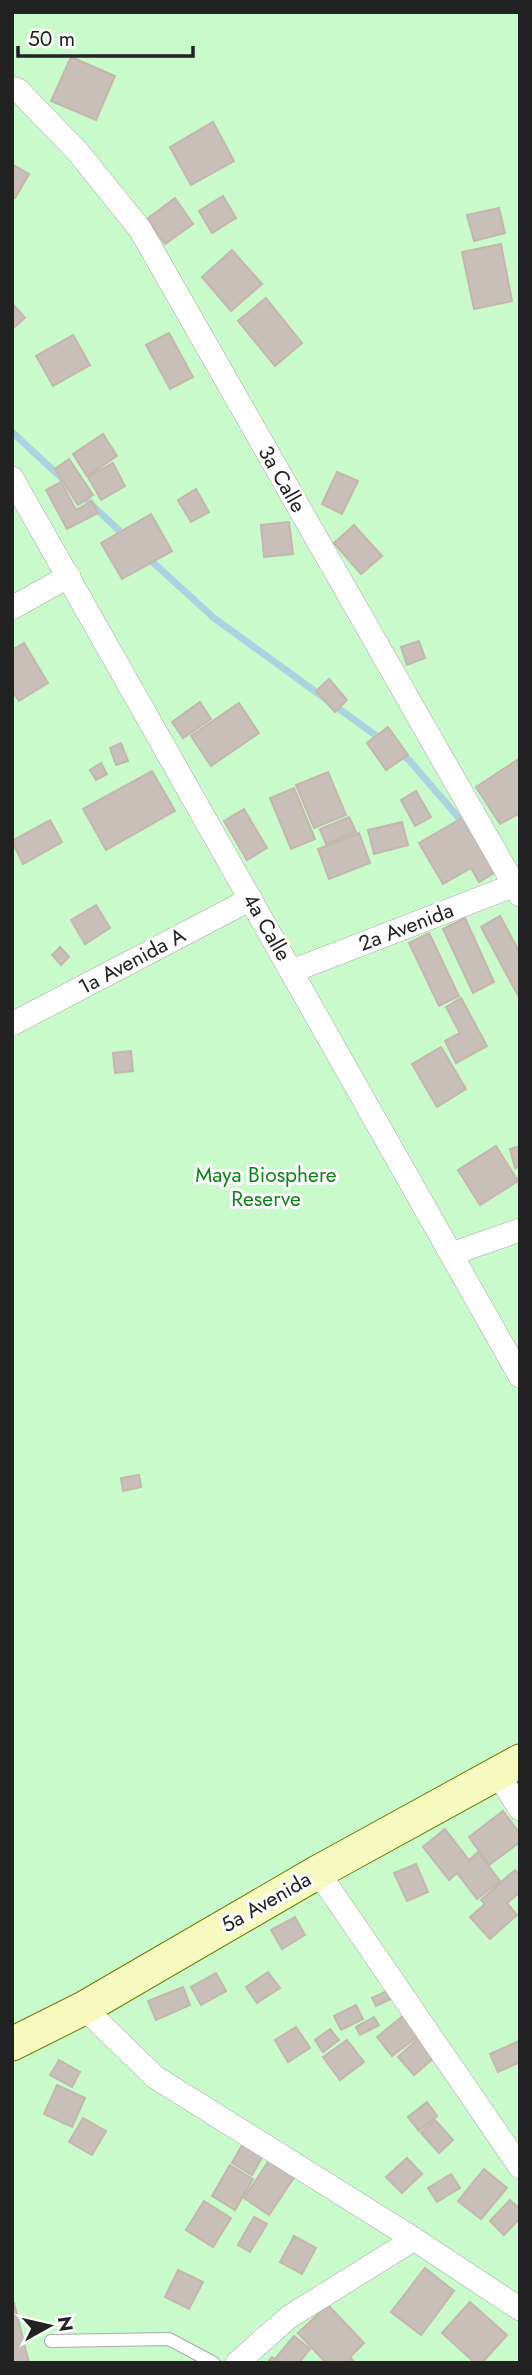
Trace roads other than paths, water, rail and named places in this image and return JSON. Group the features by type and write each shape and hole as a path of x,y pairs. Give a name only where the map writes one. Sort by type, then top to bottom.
{"street":[{"name":"3a Calle","path":"12,88 18,90 79,152 139,229 518,888"},
{"name":"4a Calle","path":"12,478 520,1376"},
{"path":"12,608 69,576"},
{"name":"2a Avenida","path":"292,971 518,888"},
{"name":"1a Avenida A","path":"12,1024 251,899"},
{"path":"451,1254 520,1230"},
{"path":"508,1767 520,1809"},
{"name":"5a Avenida","path":"12,2044 84,2008 318,1872 508,1767"},
{"path":"318,1872 520,2167"},
{"path":"84,2008 155,2077 414,2239 520,2309"},
{"path":"237,2363 289,2317 414,2239"}],"lane":[{"path":"51,2341 169,2339 214,2363"}],"waterway":[{"path":"12,432 66,482"},
{"path":"80,494 125,536"},
{"path":"146,556 214,618 382,740"},
{"path":"397,751 409,760 465,825"}],"park label":[{"name":"Maya Biosphere Reserve","path":"266,1187"}]}
